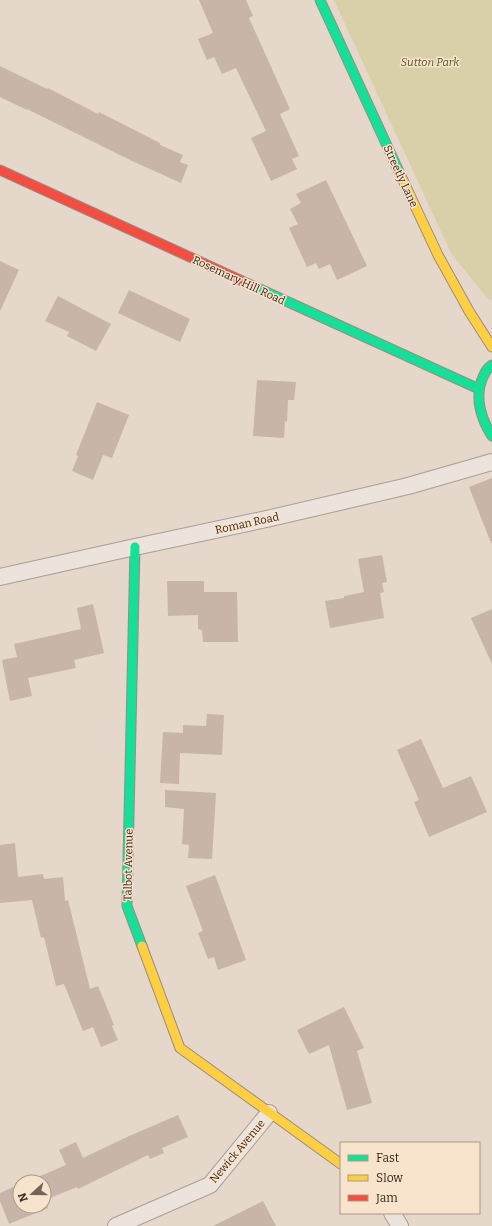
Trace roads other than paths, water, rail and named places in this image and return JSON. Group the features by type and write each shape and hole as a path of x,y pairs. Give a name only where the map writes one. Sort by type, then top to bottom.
{"main road":[{"name":"Streetly Lane","path":"320,0 438,255 469,311 492,347"},
{"name":"Rosemary Hill Road","path":"0,170 478,389"},
{"path":"492,365 489,366 483,376 478,389 483,419 492,436"},
{"name":"Talbot Avenue","path":"135,547 127,906 180,1048 340,1163"}],"street":[{"name":"Roman Road","path":"0,577 271,518 408,486 492,462"},
{"name":"Newick Avenue","path":"116,1226 210,1185 269,1113"},
{"path":"393,1214 400,1226"}],"park label":[{"name":"Sutton Park","path":"430,62"}]}
